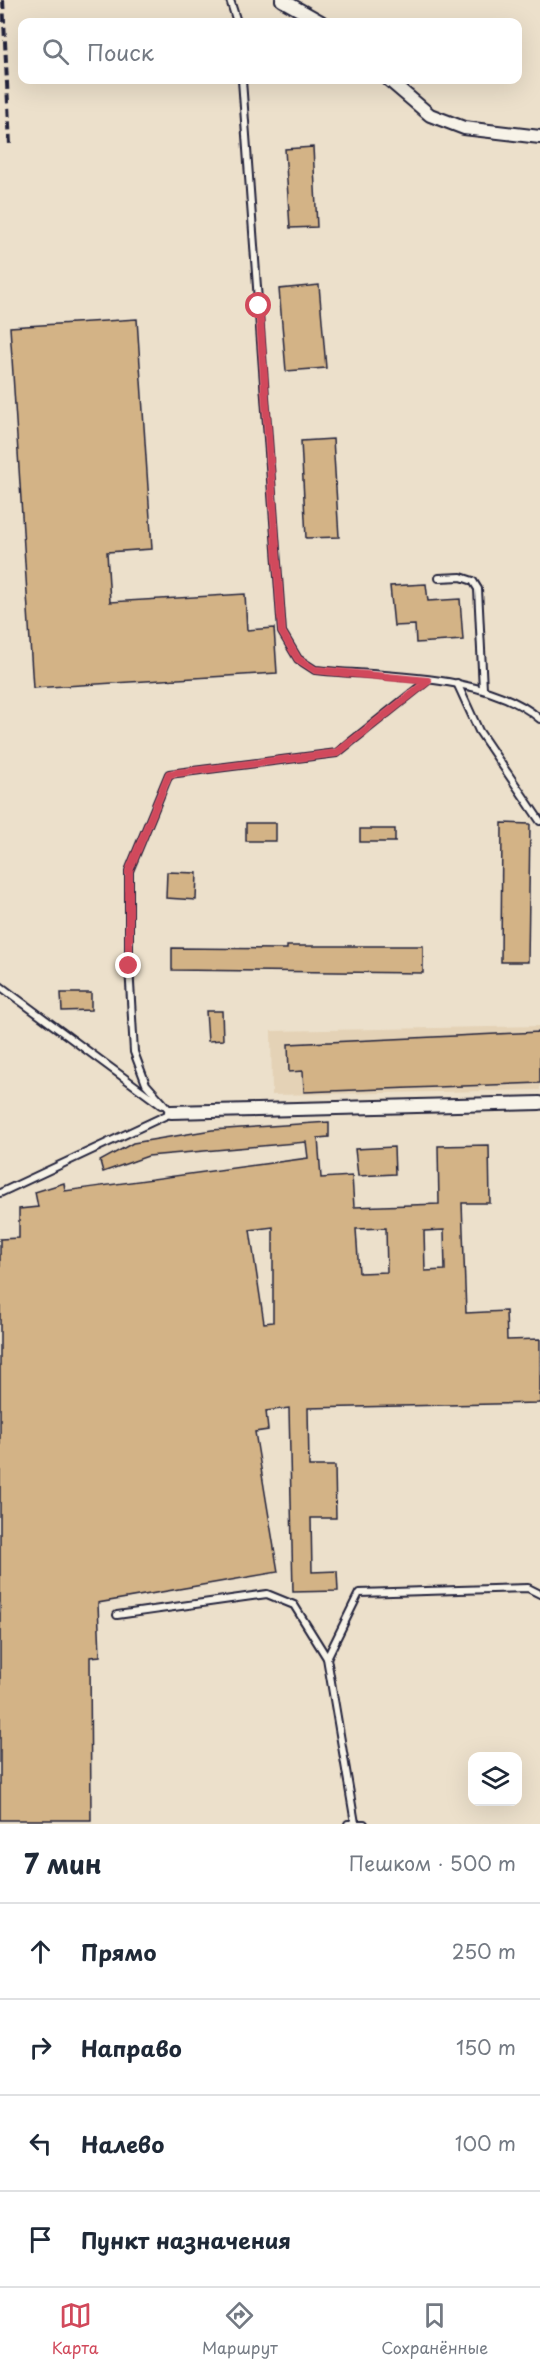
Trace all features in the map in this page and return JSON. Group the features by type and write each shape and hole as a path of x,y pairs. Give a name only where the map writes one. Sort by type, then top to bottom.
{"street":[{"path":"282,0 314,18"},
{"path":"394,84 430,116 464,128 540,137"},
{"path":"171,1112 540,1103"}],"lane":[{"path":"230,0 236,18"},
{"path":"242,84 282,632 298,659 315,670 457,683 483,689 525,707 540,719"},
{"path":"439,578 460,577 473,581 478,589 483,689"},
{"path":"171,1112 146,1084 134,1052 129,966 129,871 169,774 337,753 428,681"},
{"path":"457,683 479,731 540,821"},
{"path":"0,986 171,1112"},
{"path":"0,1193 171,1112"},
{"path":"327,1658 359,1593 528,1588 540,1593"},
{"path":"117,1615 267,1594 294,1605 327,1658 355,1823"},
{"path":"348,1824 364,1824"}],"shaded area":[{"path":"540,1026 540,1090 272,1095 271,1031"}],"building":[{"path":"313,147 317,227 290,228 285,149"},
{"path":"319,285 326,368 286,371 279,289"},
{"path":"137,319 152,549 107,552 110,602 245,594 247,630 274,628 277,673 33,688 10,327"},
{"path":"333,439 339,537 306,538 301,441"},
{"path":"426,584 428,601 460,599 463,640 416,643 415,625 394,626 390,586"},
{"path":"246,823 276,823 276,841 246,841"},
{"path":"502,823 530,824 528,962 501,962"},
{"path":"360,829 395,829 395,842 360,842"},
{"path":"167,872 197,873 196,900 166,898"},
{"path":"287,946 423,946 423,973 172,970 172,948 287,949"},
{"path":"61,993 91,993 91,1010 62,1011"},
{"path":"206,1011 222,1011 223,1040 208,1041"},
{"path":"540,1032 540,1083 304,1092 303,1071 289,1072 288,1044"},
{"path":"329,1122 329,1137 318,1138 321,1178 352,1176 354,1207 439,1204 438,1146 489,1145 490,1203 462,1203 466,1313 506,1311 507,1340 540,1339 540,1403 308,1408 309,1466 335,1466 336,1518 311,1518 312,1572 337,1571 338,1591 293,1592 289,1408 266,1411 268,1430 255,1432 278,1572 98,1603 100,1656 90,1657 91,1820 0,1820 0,1239 19,1238 19,1209 38,1207 35,1192 64,1183 65,1191 308,1158 306,1142 148,1156 103,1172 100,1161 133,1143 212,1130","holes":["273,1227 273,1322 264,1323 250,1230","386,1228 387,1272 359,1273 356,1229","444,1230 445,1270 425,1271 424,1231"]},
{"path":"394,1147 395,1174 358,1176 355,1149"}],"railway":[{"path":"3,0 10,145"}],"route":[{"path":"129,966 129,871 169,774 337,753 428,681 315,670 298,659 282,632 259,306"}]}
